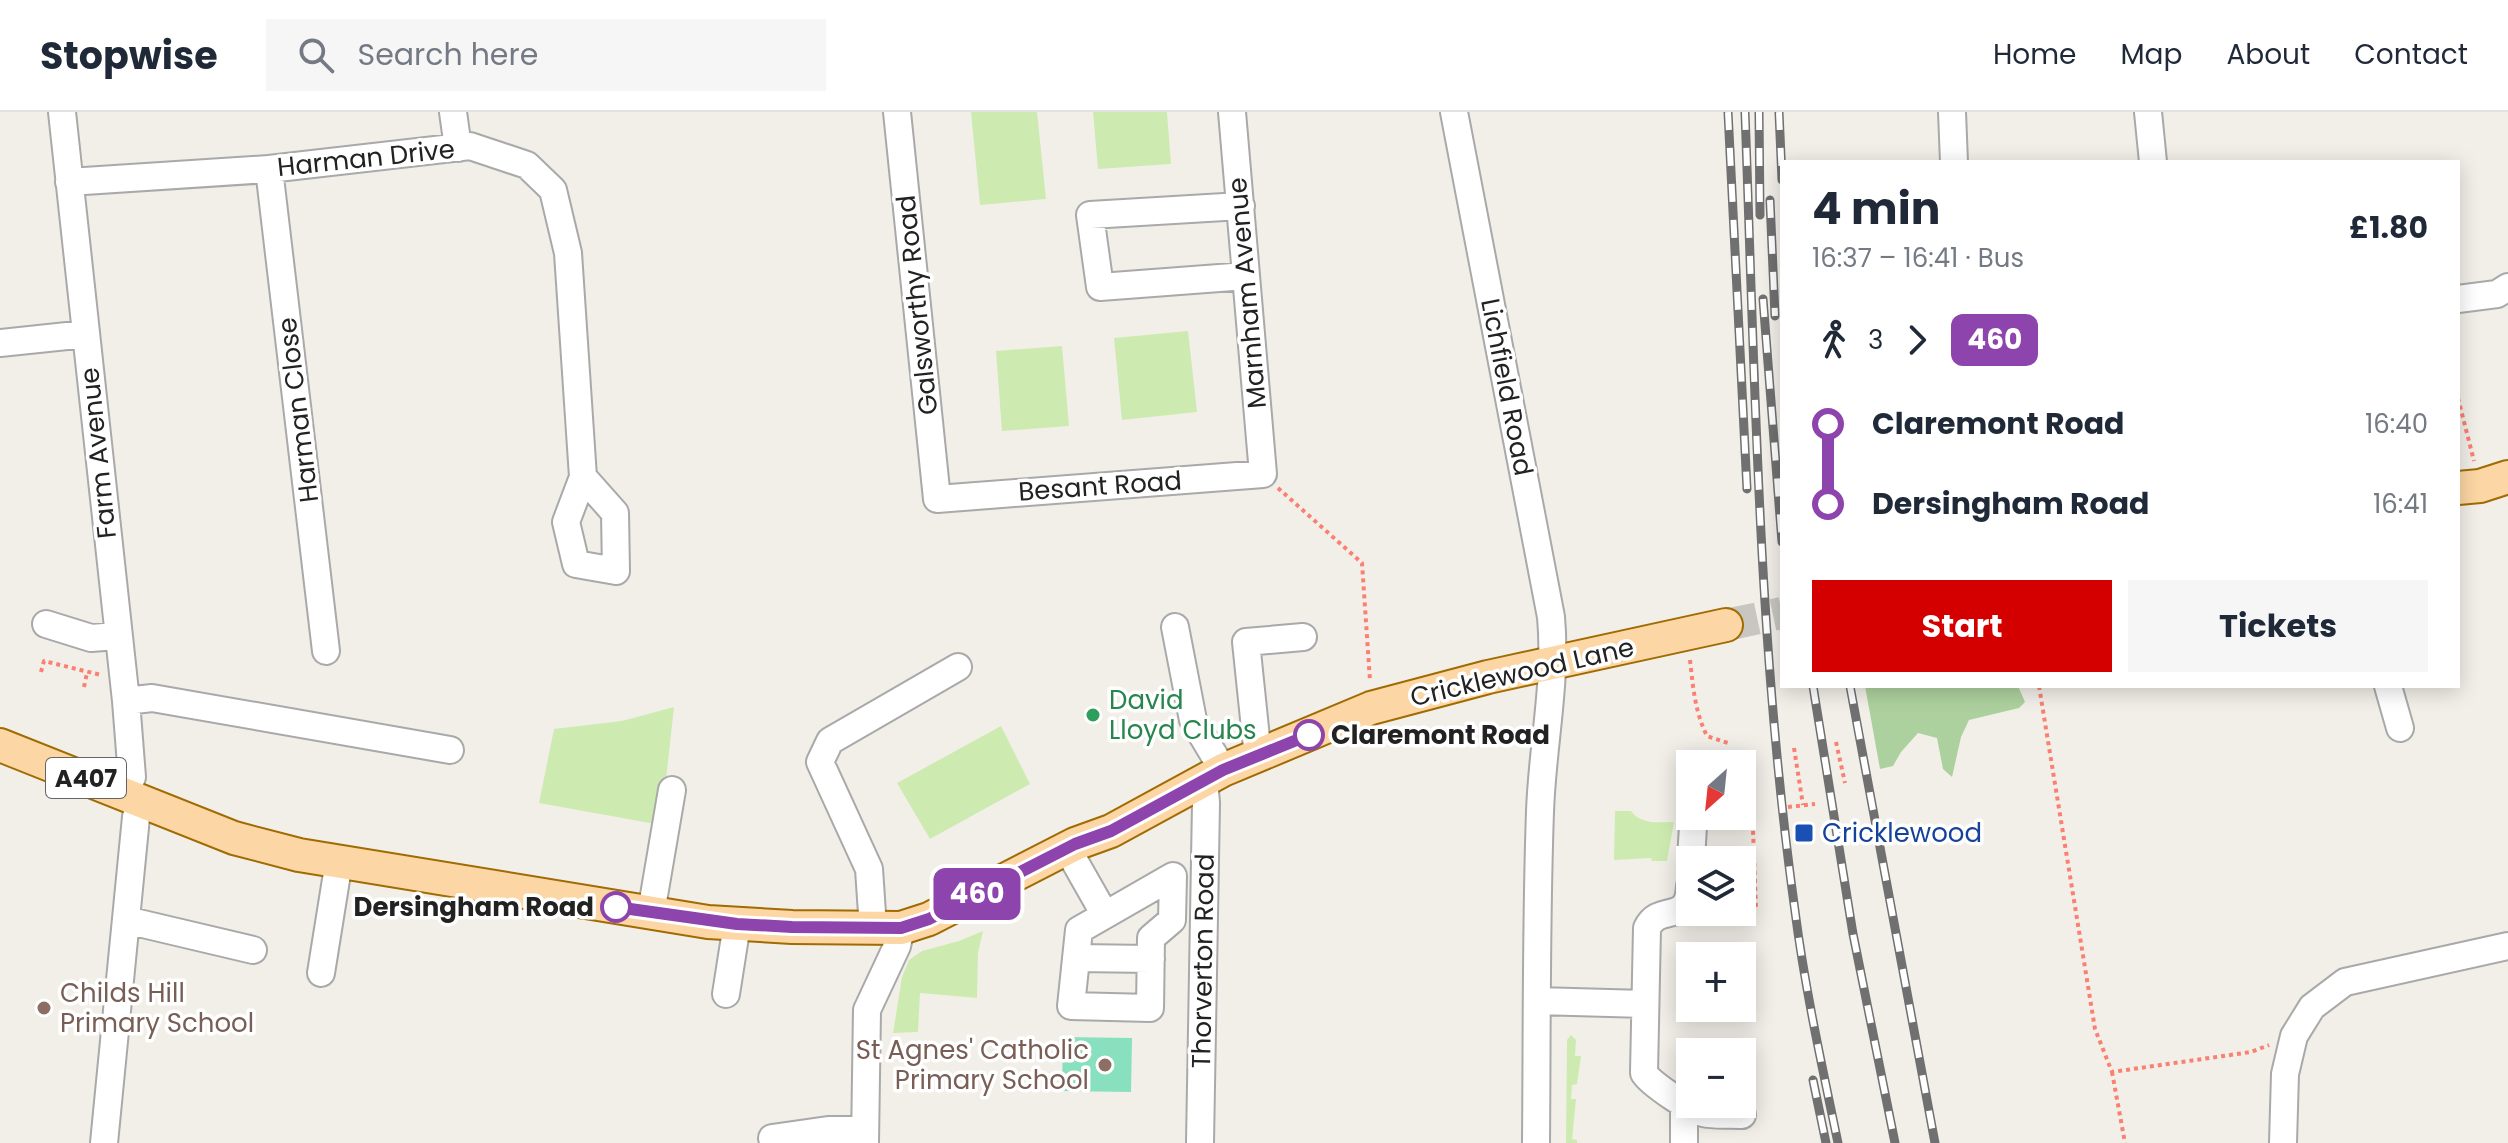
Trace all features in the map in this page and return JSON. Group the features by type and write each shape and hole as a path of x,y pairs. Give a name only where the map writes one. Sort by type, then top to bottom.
{"main road":[{"name":"Cricklewood Lane","path":"0,745 248,842 299,855 651,913 737,924 887,928 929,919 1071,846 1111,831 1213,775 1371,708 1488,677 1726,625"}],"street":[{"name":"Farm Avenue","path":"62,112 134,796"},
{"path":"453,112 458,148"},
{"name":"Galsworthy Road","path":"897,112 937,499"},
{"name":"Marnham Avenue","path":"1232,112 1263,474"},
{"name":"Lichfield Road","path":"1454,112 1551,617 1554,663"},
{"path":"1952,112 1954,160"},
{"path":"2148,112 2153,160"},
{"name":"Harman Drive","path":"69,182 269,169 470,146 527,165 553,190 568,253 583,477"},
{"name":"Harman Close","path":"269,169 326,651"},
{"path":"1241,206 1090,215 1100,287 1246,276"},
{"path":"2460,299 2497,294 2508,287"},
{"path":"0,343 86,334"},
{"name":"Besant Road","path":"937,499 1263,474"},
{"path":"46,624 91,638 117,636"},
{"path":"1175,627 1193,720 1213,775"},
{"path":"1258,757 1246,642 1303,637"},
{"path":"1536,1143 1540,811 1554,663"},
{"path":"772,1138 828,1130 865,1136 867,1010 897,946 887,928 869,869 820,762 830,741 958,667"},
{"path":"2389,688 2400,728"},
{"path":"124,690 152,698 450,750"},
{"name":"Thorverton Road","path":"1200,1143 1206,803 1213,775"},
{"path":"651,913 672,790"},
{"path":"104,1143 136,815 134,796"},
{"path":"1071,846 1110,912"},
{"path":"321,973 339,861"},
{"path":"1173,876 1172,920 1151,938 1150,1008 1071,1006 1076,958 1079,930 1173,876"},
{"path":"1676,912 1656,916 1647,928 1644,1073 1650,1082 1676,1098"},
{"path":"126,920 253,950"},
{"path":"726,994 737,924"},
{"path":"2283,1143 2285,1074 2294,1036 2312,1007 2345,982 2508,946"},
{"path":"1076,958 1151,959"},
{"path":"1537,1001 1645,1004"},
{"path":"1684,1118 1684,1143"}],"path":[{"path":"2460,405 2482,484"},
{"path":"1263,474 1362,563 1371,708"},
{"path":"1687,634 1699,717 1707,736 1728,743"},
{"path":"41,672 44,661 87,673 124,690"},
{"path":"84,687 87,673"},
{"path":"2039,688 2095,1029 2112,1072 2125,1143"},
{"path":"1836,742 1845,783"},
{"path":"1794,748 1803,805"},
{"path":"1788,807 1815,804"},
{"path":"2112,1072 2251,1052 2294,1036"}],"green space":[{"path":"971,112 1037,112 1046,199 980,205"},
{"path":"1093,112 1167,112 1171,164 1098,169"},
{"path":"1188,331 1197,412 1122,420 1114,338"},
{"path":"1062,346 1069,426 1002,431 996,351"},
{"path":"1865,688 2019,688 2025,702 2019,708 1969,720 1961,737 1952,777 1943,769 1937,738 1918,733 1893,766 1880,769"},
{"path":"674,707 661,825 539,803 554,729 622,721"},
{"path":"1001,726 1030,784 930,839 897,783"},
{"path":"1615,811 1631,811 1640,819 1650,822 1674,822 1667,861 1652,861 1651,858 1614,860"},
{"path":"983,931 978,953 977,998 920,993 918,1032 893,1033 902,977 909,960 922,951"},
{"path":"1571,1035 1576,1040 1575,1056 1581,1056 1577,1084 1572,1085 1571,1099 1576,1099 1572,1139 1577,1143 1566,1143 1567,1040"},
{"path":"1063,1037 1132,1038 1131,1092 1062,1091"}],"tunnel":[{"path":"1726,625 1780,613"}],"railway":[{"path":"1728,112 1747,489"},
{"path":"1745,112 1755,412 1773,712 1799,940 1838,1143"},
{"path":"1759,112 1760,215"},
{"path":"1779,112 1781,160"},
{"path":"1770,200 1775,316"},
{"path":"1763,299 1780,516"},
{"path":"1813,688 1853,934 1895,1143"},
{"path":"1850,688 1935,1143"},
{"path":"1813,1080 1826,1143"}],"bus line":[{"name":"460","path":"616,907 708,922 901,928 929,919 1075,844 1111,831 1223,770 1309,735"}],"place":[{"name":"David Lloyd Clubs","path":"1093,715"},
{"name":"Claremont Road","path":"1309,735"},
{"name":"Cricklewood","path":"1804,833"},
{"name":"Dersingham Road","path":"616,907"},
{"name":"Childs Hill Primary School","path":"44,1008"},
{"name":"St Agnes' Catholic Primary School","path":"1105,1065"}]}
